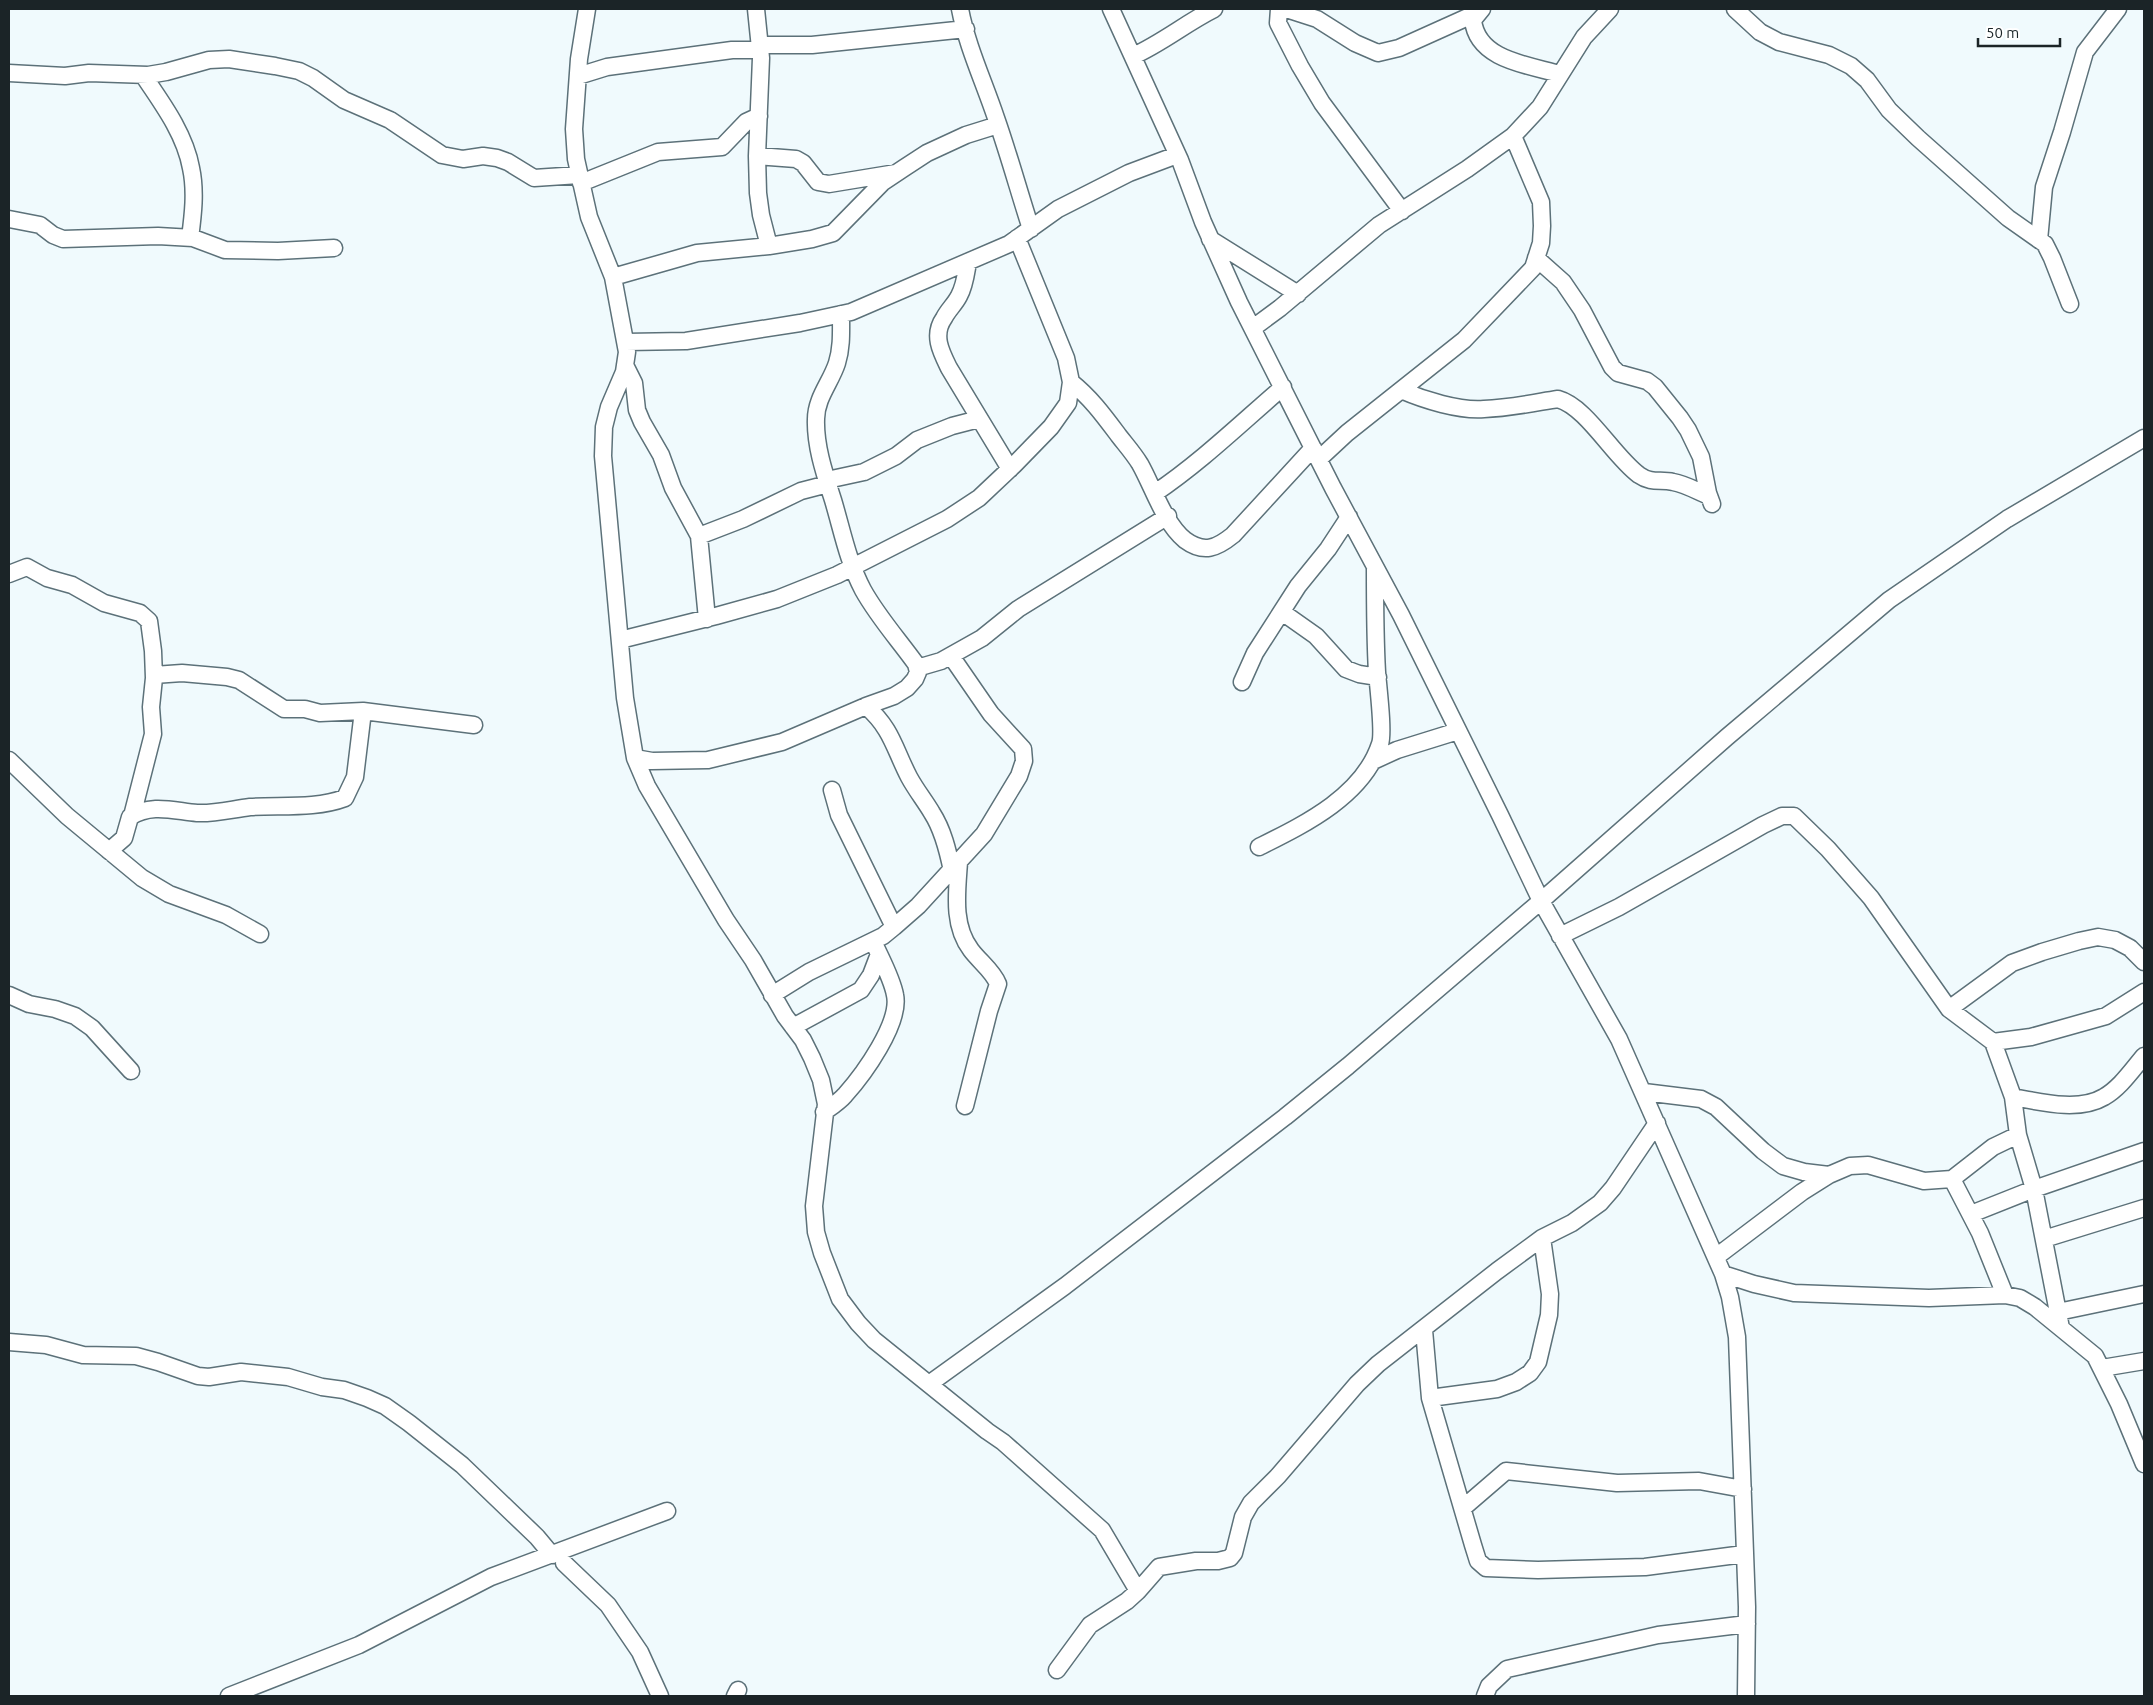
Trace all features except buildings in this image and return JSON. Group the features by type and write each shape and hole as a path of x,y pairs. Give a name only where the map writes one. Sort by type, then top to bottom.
{"street":[{"path":"587,9 578,76 574,129 580,179 589,217 613,277 626,342 624,372 609,408 604,427 603,456 625,698 635,758 647,786 726,920 754,960 772,995 808,1049 818,1073 826,1104 814,1206 816,1232 840,1300 874,1340 1022,1458 1102,1530 1138,1591"},
{"path":"756,9 760,47 760,116 757,156 761,215 769,246"},
{"path":"960,9 981,81 998,125 1031,229"},
{"path":"1112,9 1177,155 1210,239 1316,454 1458,731 1541,901 1619,1039 1723,1274 1730,1297 1737,1337 1743,1489 1746,1696"},
{"path":"1134,56 1214,9"},
{"path":"1279,9 1278,23 1313,88 1342,132 1402,211"},
{"path":"1286,9 1317,19 1361,46 1378,53 1399,48 1481,10"},
{"path":"1253,328 1298,294 1379,225 1467,169 1513,136 1540,107 1584,37 1610,9"},
{"path":"1735,9 1760,32 1779,42 1829,55 1851,66 1867,80 1889,110 1918,138 2008,218 2045,244 2070,304"},
{"path":"2039,240 2044,187 2062,132 2078,71 2085,52 2118,9"},
{"path":"1481,10 1473,20 1474,30 1489,50 1510,60 1560,74"},
{"path":"578,76 608,67 732,50 812,45 966,29"},
{"path":"9,74 65,76 89,72 143,75 166,72 209,60 230,59 299,71 318,81 344,100 390,120 442,155 463,159 483,156 497,158 508,162 534,178 580,179 658,152 722,147 746,122 760,116"},
{"path":"143,75 174,123 191,168 194,211 190,238"},
{"path":"613,277 697,253 769,246 812,239 833,232 850,218 883,182 897,172 927,153 983,128 998,125"},
{"path":"1071,382 1086,394 1103,413 1139,463 1168,516 1185,539 1206,548 1219,546 1251,518 1316,454 1347,433 1464,340 1533,268 1541,243 1541,202 1513,136"},
{"path":"626,342 686,341 800,323 841,314 895,294 968,262 1017,238 1058,209 1129,174 1177,155"},
{"path":"757,156 796,159 803,163 818,182 829,184 897,172"},
{"path":"9,219 40,225 53,235 64,240 131,236 190,238 225,250 278,251 334,248"},
{"path":"620,640 707,619 777,599 853,567 947,519 979,498 1010,469 1051,427 1068,403 1071,382 1066,358 1017,238"},
{"path":"1210,239 1298,294"},
{"path":"1401,390 1417,398 1483,410 1558,399 1567,402 1577,409 1621,458 1640,475 1657,482 1671,481 1684,485 1710,500 1701,457 1688,430 1655,387 1647,381 1618,373 1612,367 1582,310 1563,282 1536,258"},
{"path":"968,262 964,284 959,296 938,328 940,351 1010,469"},
{"path":"635,758 652,762 708,760 782,742 894,696 907,688 915,679 918,672 917,668 904,647 879,616 862,589 853,567 827,482 816,433 816,417 822,392 837,363 841,346 841,314"},
{"path":"625,364 634,383 637,410 642,422 661,455 673,488 699,536 707,619"},
{"path":"1155,494 1228,437 1283,387"},
{"path":"699,536 743,519 801,491 864,472 896,456 917,440 952,426 980,419"},
{"path":"929,1384 1027,1314 1285,1117 1412,1013 1727,737 1889,600 2007,519 2144,438"},
{"path":"917,668 951,656 982,638 1018,609 1168,516"},
{"path":"1242,682 1255,653 1298,586 1328,549 1349,517"},
{"path":"9,574 27,567 47,578 72,585 104,603 140,613 149,620 154,675 151,707 153,734 132,816"},
{"path":"1259,846 1303,825 1336,801 1359,781 1373,761 1381,742 1375,567"},
{"path":"1282,612 1316,636 1346,669 1358,674 1378,677"},
{"path":"772,995 809,972 876,948 894,927 955,867 984,834 1019,776 1024,761 1023,749 1012,740 976,694 951,656"},
{"path":"154,675 182,673 227,677 239,680 284,709 304,709 320,713 363,711 474,725"},
{"path":"866,706 887,728 909,777 933,814 955,867 958,921 968,945 980,962 992,973 998,984 989,1011 965,1106"},
{"path":"109,851 124,838 127,830 127,821 132,816 146,809 164,808 197,813 313,805 335,802 345,798 350,791 355,777 363,711"},
{"path":"1373,761 1397,750 1458,731"},
{"path":"9,760 67,816 142,878 169,894 226,915 260,934"},
{"path":"832,790 839,815 894,927"},
{"path":"1560,936 1619,907 1763,824 1782,816 1794,816 1828,849 1871,898 1949,1009 1993,1042 2013,1098 2018,1135 2034,1189 2060,1320"},
{"path":"1949,1009 2012,963 2079,941 2098,937 2115,940 2130,948 2144,962"},
{"path":"793,1027 861,990 871,975 876,948"},
{"path":"824,1112 844,1097 864,1070 890,1028 895,1009 896,995 876,948"},
{"path":"1993,1042 2031,1037 2106,1016 2144,992"},
{"path":"9,995 29,1004 55,1009 75,1016 92,1028 131,1071"},
{"path":"2013,1098 2050,1103 2092,1103 2105,1096 2126,1077 2144,1056"},
{"path":"1644,1092 1701,1099 1716,1107 1763,1151 1783,1166 1829,1176"},
{"path":"1057,1670 1090,1625 1127,1601 1159,1567 1196,1560 1218,1561 1230,1558 1234,1553 1243,1517 1251,1504 1278,1476 1356,1384 1378,1364 1424,1330 1469,1292 1542,1238 1572,1223 1600,1203 1613,1188 1657,1123"},
{"path":"1716,1257 1802,1192 1850,1166 1868,1165 1924,1181 1952,1178 1993,1147 2018,1135"},
{"path":"1971,1214 2034,1189 2144,1151"},
{"path":"1952,1178 1980,1232 2005,1295"},
{"path":"2044,1239 2144,1208"},
{"path":"1430,1398 1497,1388 1516,1382 1530,1373 1538,1362 1549,1315 1550,1294 1542,1238"},
{"path":"1723,1274 1754,1284 1794,1293 1911,1298 2005,1295 2020,1298 2060,1320 2095,1356 2144,1464"},
{"path":"2060,1320 2144,1294"},
{"path":"1424,1330 1430,1398 1478,1560 1486,1568 1492,1570 1644,1567 1744,1554"},
{"path":"9,1342 46,1345 83,1355 136,1356 198,1376 209,1377 241,1372 288,1377 322,1387 344,1390 385,1406 462,1465 608,1605 640,1652 660,1696"},
{"path":"2102,1368 2144,1361"},
{"path":"1463,1508 1506,1471 1617,1483 1699,1481 1743,1489"},
{"path":"229,1696 359,1645 491,1577 558,1559 667,1511"},
{"path":"1485,1696 1489,1686 1507,1669 1658,1635 1746,1624"}]}
